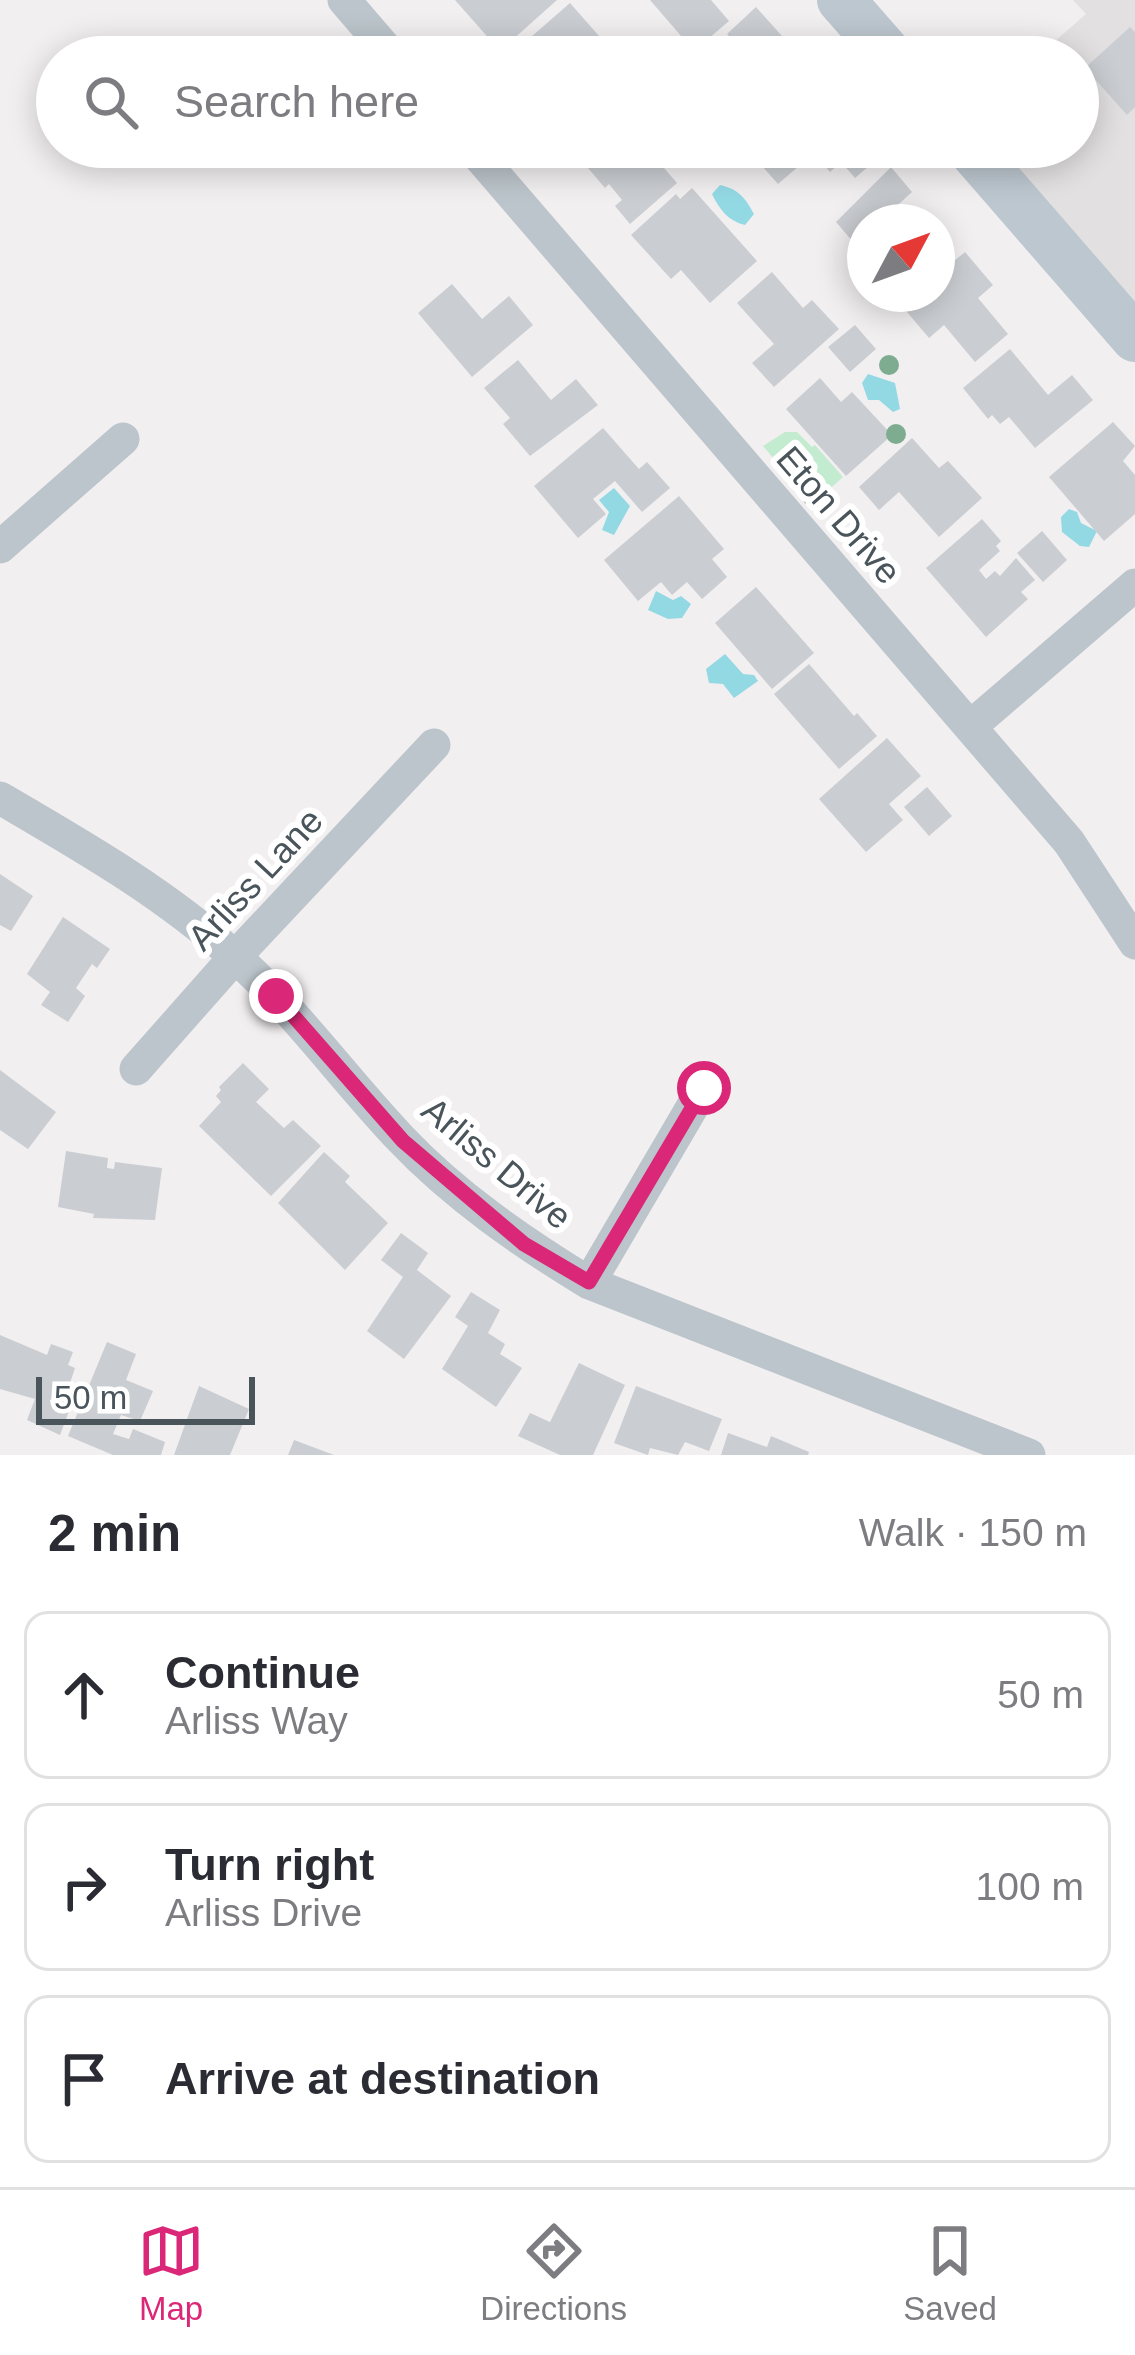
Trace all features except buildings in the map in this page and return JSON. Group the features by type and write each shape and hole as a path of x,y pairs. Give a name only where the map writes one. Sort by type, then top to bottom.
{"street":[{"path":"344,0 375,36"},
{"path":"841,0 873,36"},
{"name":"Eton Drive","path":"489,168 1082,859 1135,943"},
{"path":"987,168 1135,338"},
{"path":"0,547 123,439"},
{"path":"970,727 1135,585"},
{"name":"Arliss Lane","path":"136,1070 434,745"},
{"name":"Arliss Drive","path":"0,797 171,902 276,996 403,1141 524,1244 589,1282 1029,1455"},
{"path":"589,1282 704,1088"}],"shaded area":[{"path":"1073,0 1135,0 1135,303 1016,168 1099,168 1099,36 1061,36 1086,14"}],"green space":[{"path":"785,432 797,432 815,445 843,477 813,504 763,446"}],"water":[{"path":"720,185 736,191 751,208 754,214 745,225 718,205 712,194"},
{"path":"868,374 895,383 900,409 893,412 879,400 868,400 862,383"},
{"path":"614,488 630,506 614,535 602,530 609,512 599,500"},
{"path":"1069,509 1097,531 1089,547 1062,532 1061,517"},
{"path":"656,591 673,600 681,596 691,604 682,618 668,619 648,610"},
{"path":"725,654 743,674 754,675 758,681 734,698 723,684 709,683 706,669"}],"route":[{"path":"276,996 403,1141 524,1244 589,1282 704,1088"}]}
